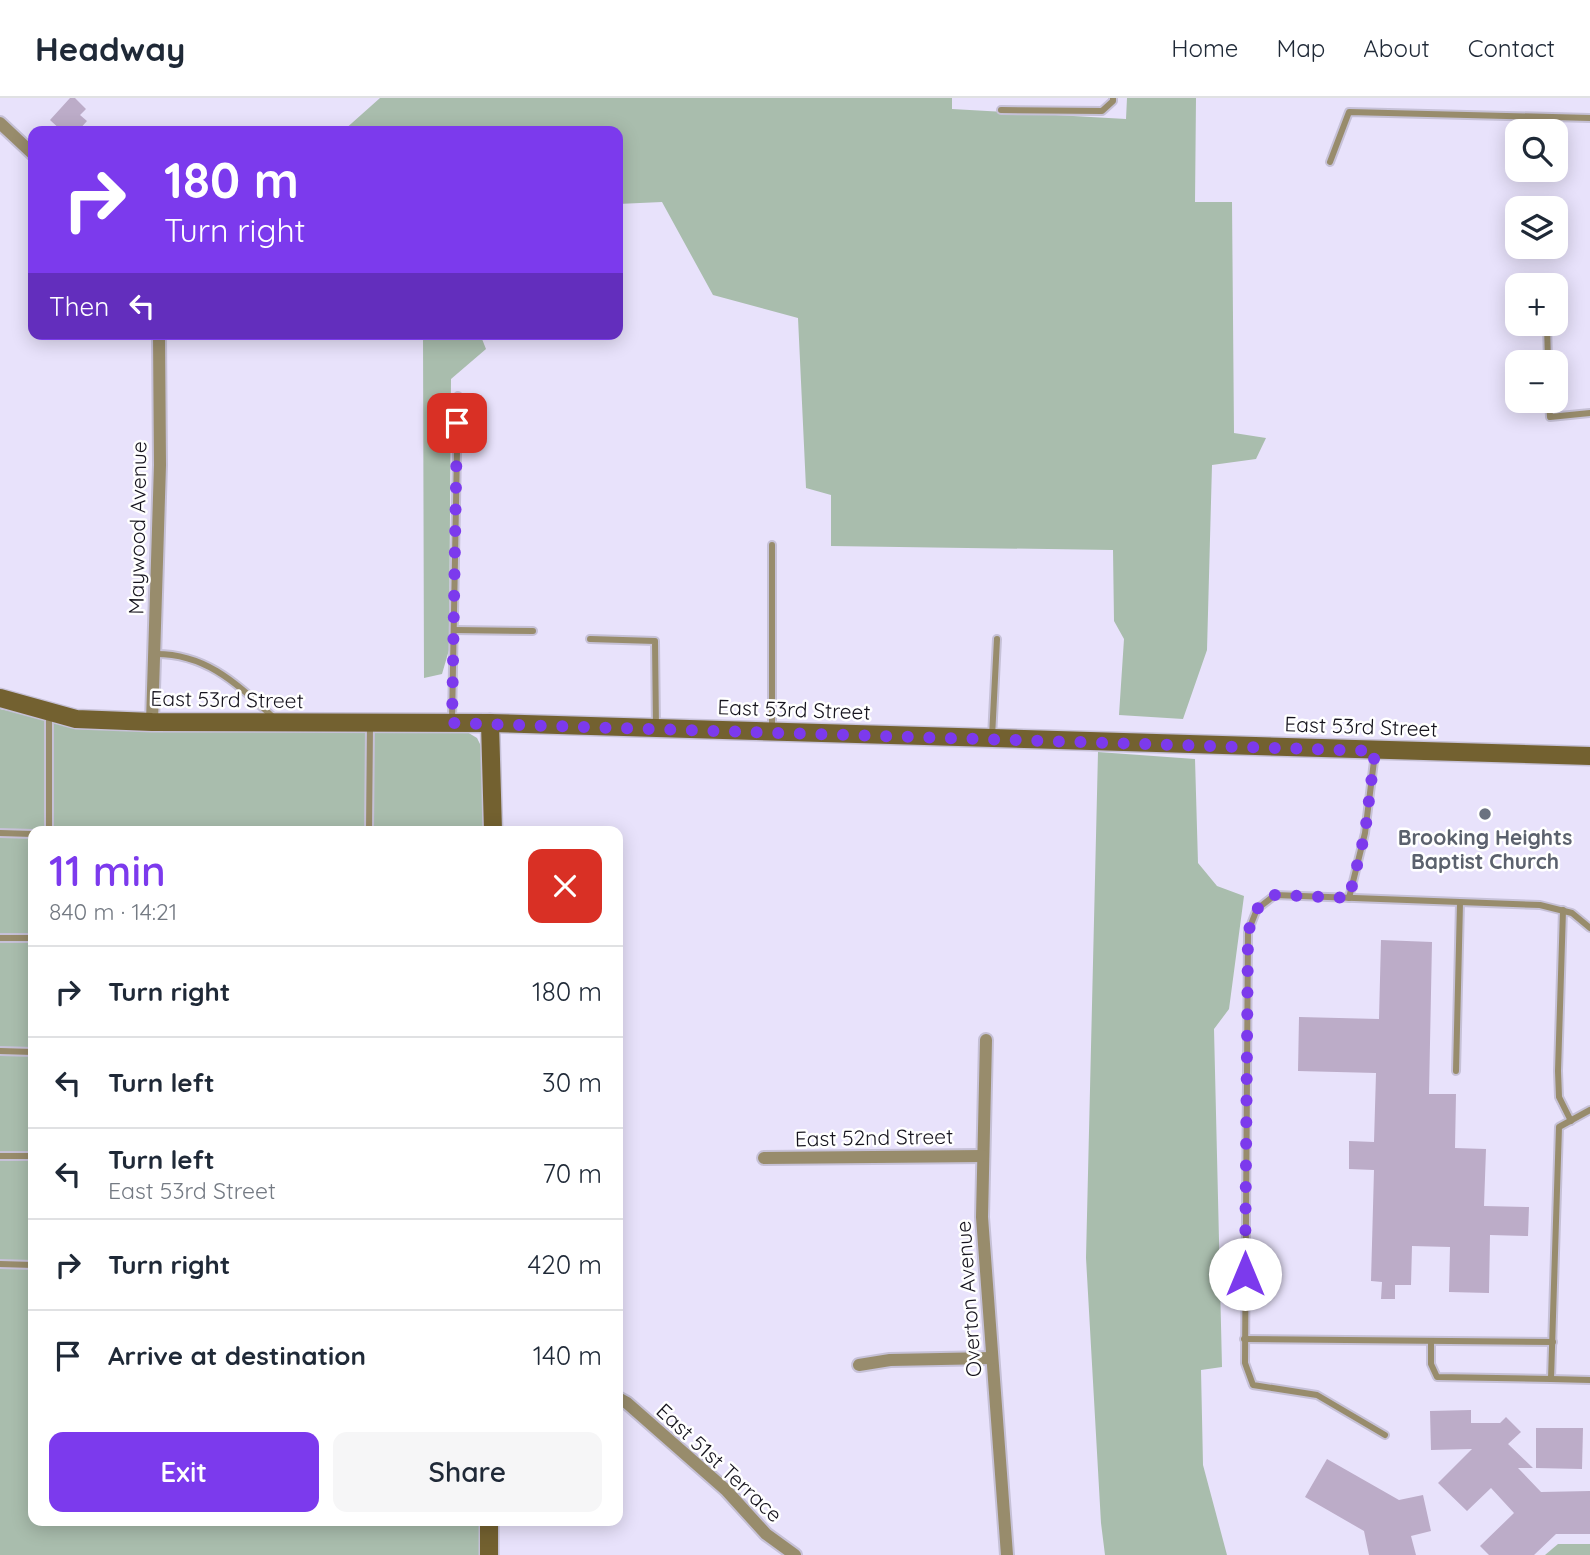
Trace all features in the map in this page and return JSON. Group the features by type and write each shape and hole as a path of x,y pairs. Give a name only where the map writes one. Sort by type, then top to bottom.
{"street":[{"path":"0,123 28,149"},
{"name":"Maywood Avenue","path":"152,722 160,465 159,340"},
{"name":"East 53rd Street","path":"0,698 76,719 152,722 490,723 1590,757"},
{"path":"490,723 493,826"},
{"name":"Overton Avenue","path":"986,1040 982,1217 1007,1555"},
{"name":"East 52nd Street","path":"764,1158 983,1156"},
{"path":"859,1365 890,1360 992,1357"},
{"name":"East 51st Terrace","path":"623,1401 726,1490 766,1534 795,1555"},
{"path":"489,1526 489,1555"}],"lane":[{"path":"1001,110 1102,111 1114,98"},
{"path":"1330,162 1349,112 1590,118"},
{"path":"452,723 458,396"},
{"path":"1550,413 1550,416 1590,413"},
{"path":"772,545 772,732"},
{"path":"454,630 534,631"},
{"path":"590,639 655,641 656,728"},
{"path":"992,739 996,639"},
{"path":"154,654 181,655 207,665 228,678 280,723"},
{"path":"49,711 49,826"},
{"path":"369,826 370,724"},
{"path":"1349,898 1365,833 1375,751"},
{"path":"0,833 28,834"},
{"path":"1385,1435 1317,1395 1252,1385 1245,1363 1248,932 1257,909 1275,895 1540,905 1572,913 1590,928"},
{"path":"1456,1071 1460,903"},
{"path":"1563,910 1558,1071 1559,1097 1571,1121"},
{"path":"0,938 28,938"},
{"path":"0,1051 28,1052"},
{"path":"1551,1379 1559,1127 1590,1110"},
{"path":"0,1156 28,1156"},
{"path":"0,1264 28,1265"},
{"path":"1244,1339 1553,1342"},
{"path":"1431,1341 1432,1364 1437,1377 1590,1380"}],"green space":[{"path":"380,98 952,98 952,109 1126,119 1127,98 1196,98 1195,202 1232,202 1234,433 1266,438 1256,459 1212,465 1207,650 1183,719 1119,715 1124,639 1114,621 1113,550 831,546 831,495 806,488 798,318 713,295 662,202 623,204 623,126 349,126"},
{"path":"423,340 482,340 486,349 451,379 449,650 442,674 424,678"},
{"path":"0,709 84,726 467,732 477,738 482,748 483,826 28,826 28,1526 479,1526 479,1555 0,1555"},
{"path":"1098,752 1195,759 1198,863 1217,886 1244,896 1229,1009 1214,1029 1222,1367 1201,1370 1203,1465 1227,1555 1105,1555 1086,1258"},
{"path":"1558,1544 1590,1544 1590,1555 1545,1555"}],"building":[{"path":"70,98 75,98 86,109 80,115 87,121 82,126 57,126 50,120"},
{"path":"1381,940 1432,942 1429,1094 1456,1094 1455,1148 1486,1149 1484,1206 1529,1207 1528,1236 1490,1235 1489,1293 1449,1292 1450,1247 1412,1246 1411,1285 1395,1285 1395,1299 1381,1299 1382,1282 1371,1281 1374,1170 1349,1169 1349,1141 1374,1142 1376,1073 1298,1071 1299,1017 1379,1019"},
{"path":"1471,1410 1471,1423 1500,1423 1506,1417 1521,1432 1508,1444 1533,1468 1518,1468 1541,1492 1590,1491 1590,1534 1556,1534 1534,1555 1489,1555 1480,1546 1514,1513 1491,1488 1467,1511 1438,1483 1472,1449 1431,1450 1430,1411"},
{"path":"1536,1428 1583,1428 1582,1469 1536,1468"},
{"path":"1327,1459 1399,1500 1423,1495 1431,1531 1411,1536 1416,1555 1369,1555 1364,1531 1305,1497"}],"place":[{"name":"Brooking Heights Baptist Church","path":"1485,814"}],"route":[{"path":"457,423 452,723 1375,751 1365,833 1349,898 1275,895 1257,909 1248,932 1245,1274"}]}
